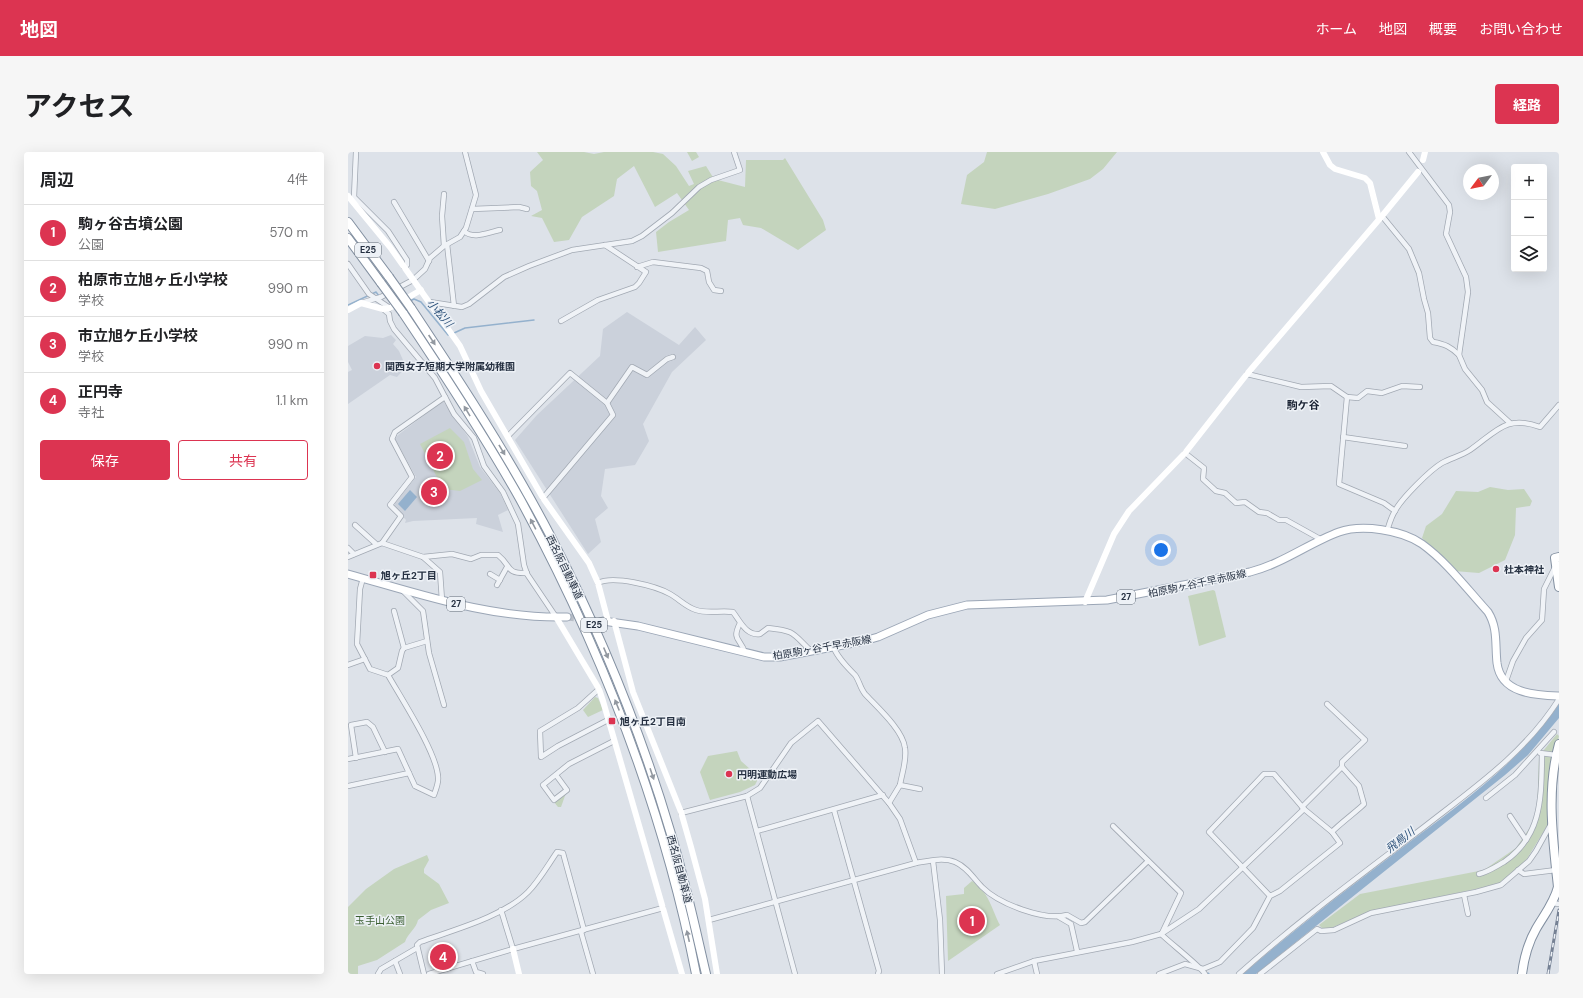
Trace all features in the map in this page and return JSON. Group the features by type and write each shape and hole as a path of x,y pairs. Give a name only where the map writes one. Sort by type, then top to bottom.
{"highway":[{"name":"西名阪自動車道","path":"348,222 411,308 445,359 522,484 563,561 601,641 627,705 660,797 674,843 706,974"},
{"name":"西名阪自動車道","path":"348,238 403,313 462,403 503,470 543,543 588,634 621,716 651,801 680,901 696,974"},
{"path":"1559,556 1554,558 1559,587"},
{"path":"1522,974 1529,944 1555,904 1558,886 1552,823 1552,784 1559,744"}],"main road":[{"name":"柏原駒ヶ谷千早赤阪線","path":"608,621 638,626 745,653 768,657 811,651 878,637 928,615 967,605 1085,602 1136,595 1264,568 1322,540 1352,528 1387,531 1420,543 1434,554 1488,612 1496,628 1497,664 1510,686 1521,692 1559,697"},
{"name":"27","path":"348,574 494,613 556,618 567,617"}],"street":[{"path":"356,152 354,197 388,231 407,260 407,265 404,267"},
{"path":"348,310 361,303 376,299 414,280 429,261 445,245 460,237 464,231 476,195 465,152"},
{"path":"430,302 462,307 469,304 504,278 529,266 572,250 632,241 642,236 672,213 699,187 711,180 740,170 734,152"},
{"path":"1323,152 1330,165 1335,169 1365,178 1370,183 1381,218 1409,250 1420,273 1428,313 1430,338 1433,342 1445,344 1452,348 1459,355 1464,369 1482,390 1487,402 1510,423"},
{"path":"1409,152 1448,205 1450,212 1446,234 1466,277 1468,292 1459,355"},
{"path":"1423,160 1425,152"},
{"path":"1085,602 1114,534 1137,501 1185,452 1247,374 1381,218 1418,172"},
{"path":"444,194 445,245 454,306"},
{"path":"348,196 390,247 460,346 481,391 542,498 589,563 598,583 608,621 633,692 681,813 700,878 709,920 717,974"},
{"path":"394,202 429,261"},
{"path":"472,209 519,207 527,209 527,203"},
{"path":"464,231 468,235 475,236 500,230"},
{"path":"561,320 598,300 635,287 640,283 646,272 605,245"},
{"path":"637,267 653,262 701,268 707,271 709,282 714,290 721,291"},
{"path":"348,264 369,294 390,308"},
{"path":"361,303 383,309 390,308 421,290"},
{"path":"383,309 389,314 390,321 399,336 409,344 435,378 454,414 474,438 484,466 503,492 518,524 527,573 599,689 682,974"},
{"path":"607,403 632,367 647,375 667,359 673,357"},
{"path":"508,436 570,373 607,403 613,415 542,498"},
{"path":"1247,374 1301,387 1332,386 1347,396 1358,398 1368,391 1382,393 1402,386 1420,387"},
{"path":"1347,396 1339,484 1384,503 1395,511"},
{"path":"382,543 398,524 401,516 390,505 412,477 392,439 395,432 445,397"},
{"path":"1387,531 1395,511 1441,463 1469,451 1486,436 1510,423 1527,422 1540,427 1559,405"},
{"path":"1343,437 1405,446"},
{"path":"1185,452 1204,468 1203,479 1216,491 1225,493 1236,503 1245,502 1259,512 1267,513 1279,520 1286,520 1322,540"},
{"path":"355,525 376,544"},
{"path":"348,557 376,544 382,543 423,557 440,572 442,600"},
{"path":"348,548 354,554"},
{"path":"423,557 452,554 472,560 481,555 498,555 507,567 515,574 527,573"},
{"path":"497,585 507,567"},
{"path":"1506,681 1512,661 1521,650 1526,638 1542,620 1543,594 1555,567"},
{"path":"490,574 500,580"},
{"path":"348,759 398,749 415,786 434,795 438,777 435,765 415,723 388,675 370,669 357,644 360,589 363,578"},
{"path":"598,583 606,581 640,584 669,593 687,607 695,610 733,612 740,623 753,633 757,634 768,628 793,633 811,651"},
{"path":"401,589 423,611 426,620 427,641 444,705"},
{"path":"388,675 398,668 402,650 404,648 394,611"},
{"path":"740,623 735,633 745,653"},
{"path":"404,648 427,641"},
{"path":"833,646 836,656 845,662 857,677 859,686 883,713 902,739 905,748 905,756 900,785 889,803"},
{"path":"348,665 365,660"},
{"path":"599,689 578,708 540,732 541,757 558,746 608,720"},
{"path":"1239,974 1288,931 1499,769 1535,733 1554,708 1559,697"},
{"path":"996,974 1034,961 1077,951 1132,942 1161,934 1199,909 1303,808 1342,767 1342,762 1364,740 1327,704"},
{"path":"681,813 747,796 760,788 791,743 818,721 889,803 900,819 916,863"},
{"path":"356,758 351,726 368,722 373,727 385,752"},
{"path":"1486,798 1540,753 1554,732"},
{"path":"556,775 567,790 554,800 543,785 569,764 614,741"},
{"path":"1540,753 1556,755"},
{"path":"1479,874 1493,869 1513,855 1526,840 1538,814 1541,794 1540,753"},
{"path":"1332,832 1352,813 1362,808 1364,804 1359,786 1342,767"},
{"path":"348,786 409,773"},
{"path":"1204,972 1220,962 1253,928 1270,896 1280,892 1340,843 1332,832 1303,808 1274,774 1264,774 1209,832 1270,896"},
{"path":"900,785 920,789"},
{"path":"747,796 795,974"},
{"path":"757,831 883,796"},
{"path":"834,810 879,971 878,974"},
{"path":"1510,816 1511,823 1526,840"},
{"path":"1260,974 1317,929 1321,931 1334,930 1371,913 1464,894 1501,884 1518,870 1536,851 1552,823"},
{"path":"1113,826 1181,893 1161,934"},
{"path":"424,974 417,945 420,942 501,910 528,892 557,852 564,853 584,930 581,932 593,974"},
{"path":"709,920 916,863 933,860 949,860 963,867 994,898 1007,904 1049,916 1059,917 1067,915 1081,923 1084,922 1148,861"},
{"path":"933,860 940,920 942,974"},
{"path":"1518,870 1524,874 1556,870"},
{"path":"1464,894 1468,914"},
{"path":"428,974 663,908"},
{"path":"501,910 519,974"},
{"path":"1059,917 1071,924 1077,951"},
{"path":"1161,934 1204,972"},
{"path":"378,974 381,969 418,948"},
{"path":"395,960 400,974"},
{"path":"472,961 476,972 483,974"},
{"path":"1034,961 1037,974"},
{"path":"1159,974 1185,964 1204,972"}],"shaded area":[{"path":"627,312 679,345 695,327 706,340 672,372 643,424 649,441 635,465 605,469 601,496 608,508 595,519 601,542 588,554 515,440 537,415 600,356 603,329"},
{"path":"391,335 396,340 393,344 399,351 406,367 397,377 390,375 348,404 348,372 352,370 348,362 348,346 365,336 383,338"},
{"path":"443,401 468,437 480,467 500,493 508,510 498,515 503,532 476,524 477,518 413,521 405,523 406,520 394,507 395,503 416,477 395,439 398,435"}],"green space":[{"path":"537,152 584,152 594,154 604,152 653,152 663,154 676,166 689,186 694,184 688,171 706,166 714,179 745,187 746,160 783,160 785,158 823,220 826,230 798,250 761,228 743,225 740,218 728,220 726,241 658,252 656,232 689,210 677,193 655,207 634,166 617,179 614,196 582,217 569,240 554,242 542,218 531,216 542,210 537,191 531,186 530,172 543,160"},
{"path":"687,152 696,152 699,157 692,161"},
{"path":"987,152 1117,152 1103,169 1090,179 1048,194 995,209 961,204 967,175 984,162"},
{"path":"450,428 464,442 473,469 482,480 460,491 443,489 420,444"},
{"path":"1490,487 1508,490 1524,489 1532,501 1530,506 1516,508 1515,535 1505,560 1479,573 1454,571 1422,538 1426,526 1442,514 1456,491 1478,492"},
{"path":"1213,590 1215,591 1226,637 1199,646 1188,596"},
{"path":"595,697 598,698 603,710 588,717 583,710"},
{"path":"1557,734 1559,736 1550,771 1549,823 1525,862 1499,884 1369,912 1331,928 1323,929 1319,925 1360,894 1484,870 1516,848 1537,817 1539,756"},
{"name":"円明運動広場","path":"737,751 741,761 759,777 755,785 740,792 710,800 700,772 708,756"},
{"path":"566,793 561,807 558,807 554,802"},
{"name":"玉手山公園","path":"427,855 429,860 424,869 424,873 439,884 449,903 431,910 418,920 416,926 405,942 377,960 358,966 358,974 348,974 348,907 366,889 394,869"},
{"path":"972,881 986,895 1000,925 948,961 946,896 964,894 964,888"}],"water":[{"path":"410,490 417,497 405,511 398,504"},
{"path":"1559,704 1559,718 1528,755 1505,775 1256,974 1243,974 1320,910 1485,784 1525,746 1543,726"}],"waterway":[{"name":"小松川","path":"348,305 376,292 379,296"},
{"name":"小松川","path":"410,301 414,299 421,302 448,335 450,334"},
{"name":"小松川","path":"454,333 465,328 534,320"}],"tunnel":[{"path":"567,617 603,621"}],"railway":[{"path":"1548,974 1559,910"}],"place":[{"name":"関西女子短期大学附属幼稚園","path":"377,366"},
{"name":"柏原市立旭ヶ丘小学校","path":"440,456"},
{"name":"市立旭ケ丘小学校","path":"434,492"},
{"name":"杜本神社","path":"1496,569"},
{"name":"旭ヶ丘2丁目","path":"373,575"},
{"name":"旭ヶ丘2丁目南","path":"612,721"},
{"name":"円明運動広場","path":"729,774"},
{"name":"駒ヶ谷古墳公園","path":"972,921"},
{"name":"正円寺","path":"443,957"}],"district":[{"name":"駒ケ谷","path":"1303,405"}],"water label":[{"name":"飛鳥川","path":"1400,840"}]}
